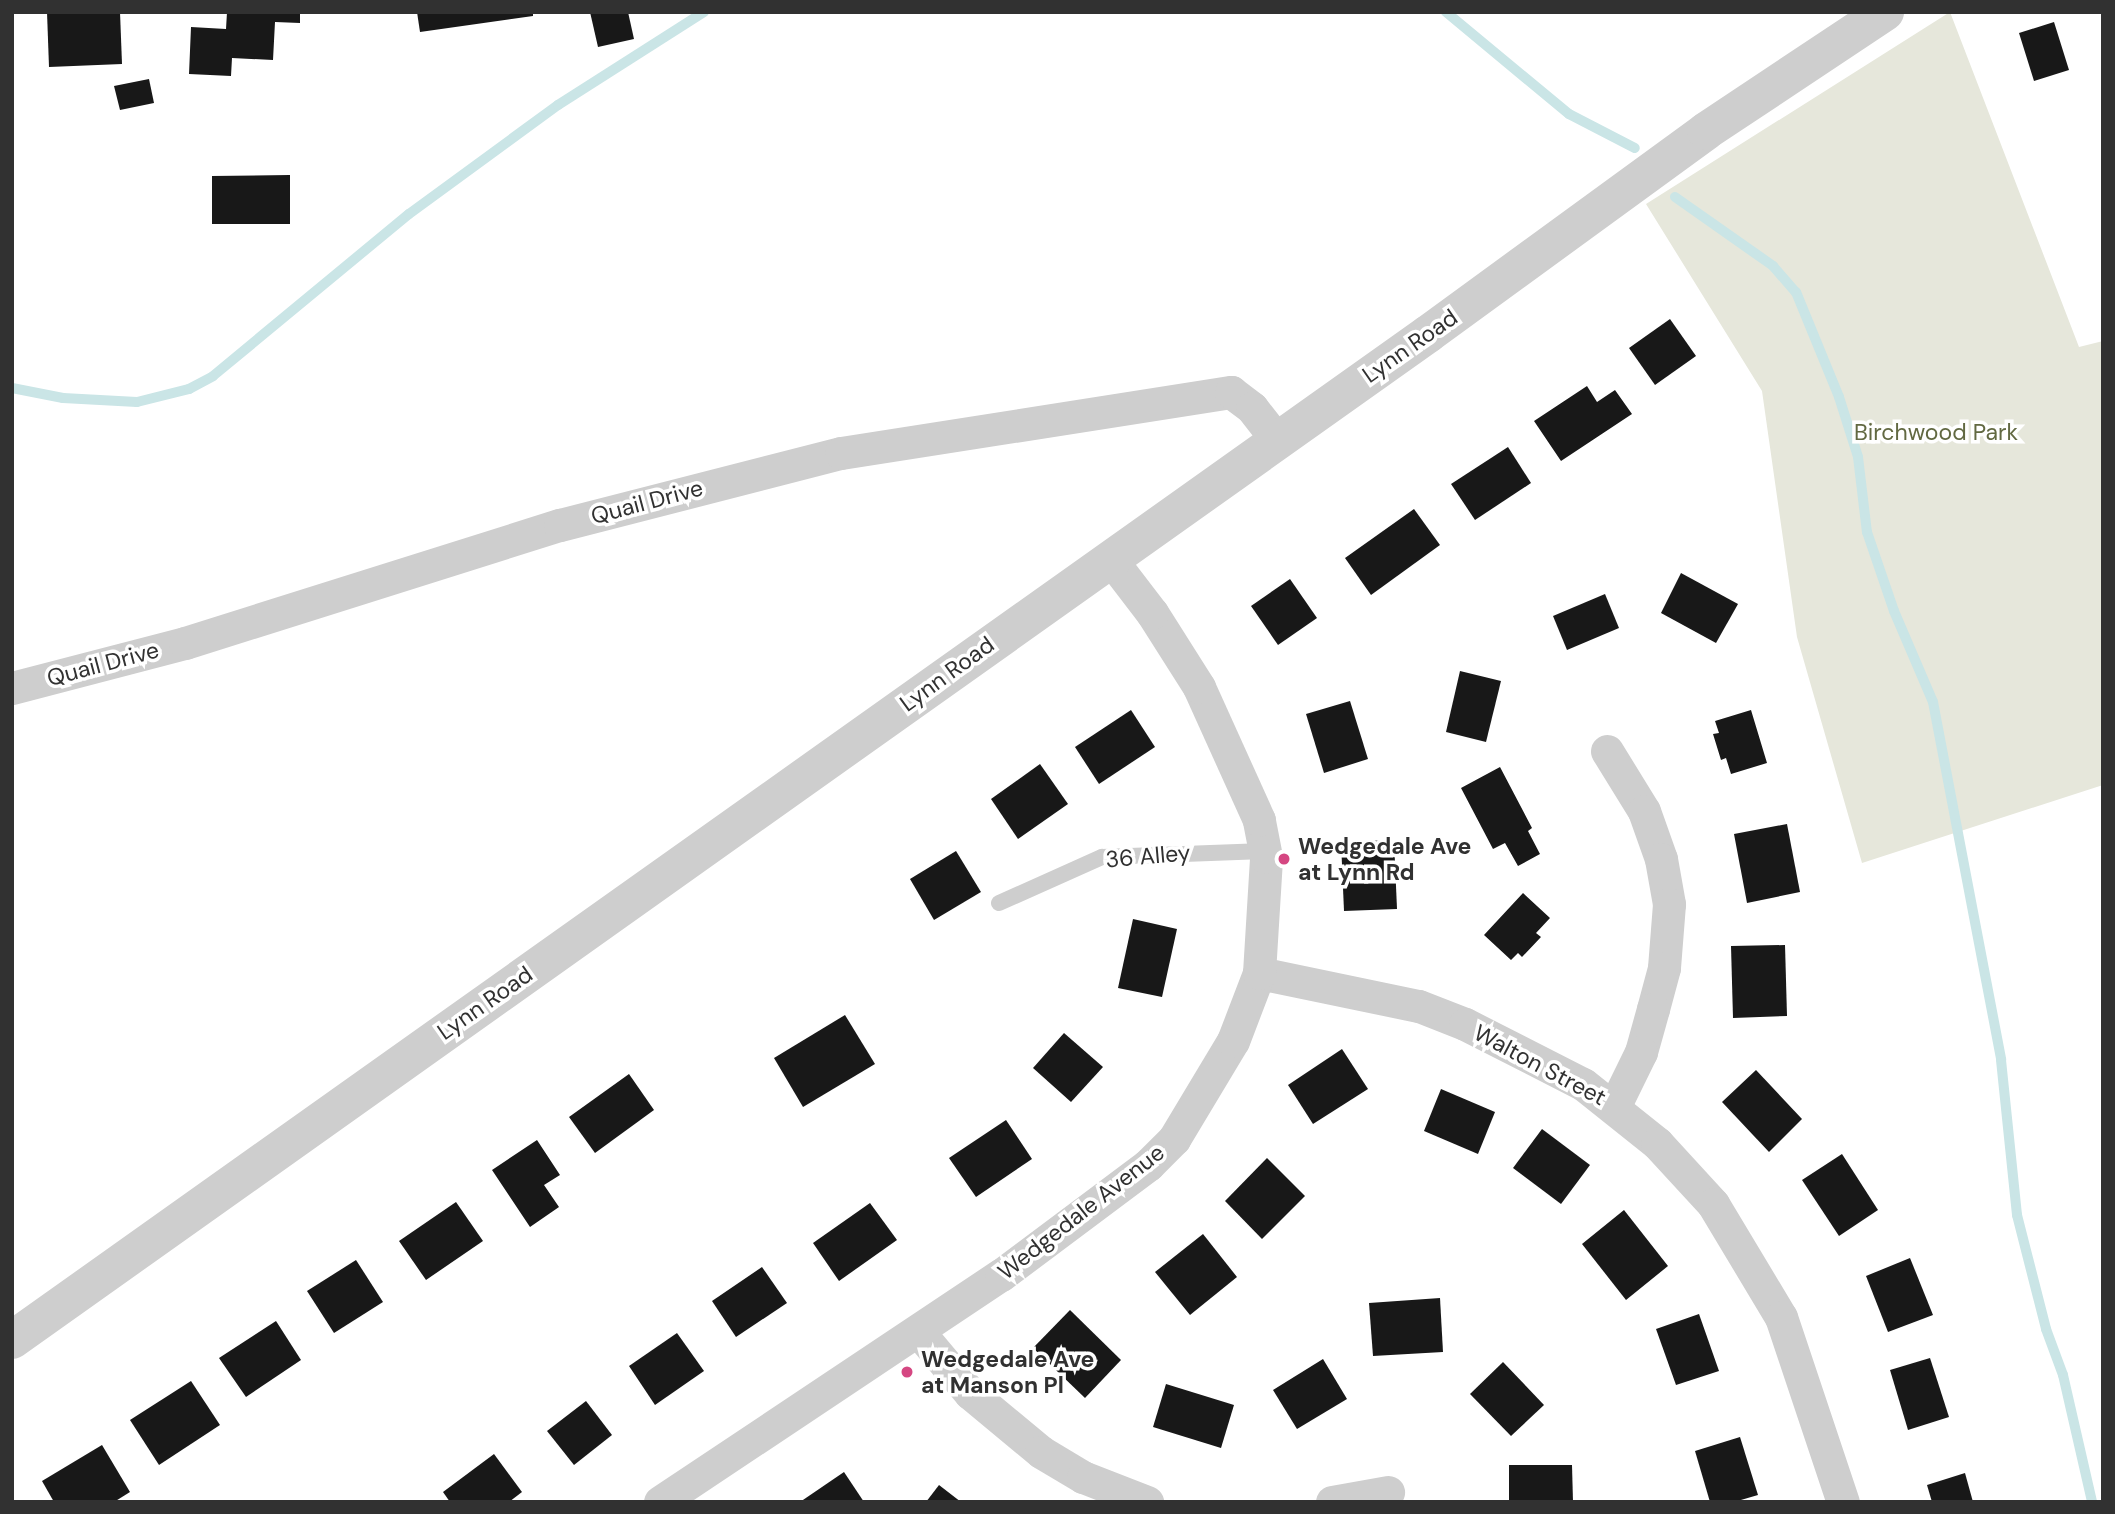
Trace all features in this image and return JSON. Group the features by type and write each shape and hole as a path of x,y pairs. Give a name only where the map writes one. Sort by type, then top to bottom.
{"street":[{"name":"Lynn Road","path":"12,1340 1706,131 1885,12"},
{"name":"Quail Drive","path":"12,688 198,639 560,526 841,453 1231,392 1252,408 1276,439"},
{"name":"Wedgedale Avenue","path":"660,1502 1061,1234 1174,1139 1233,1041 1259,973 1265,851 1245,785 1199,687 1153,613 1110,558"},
{"path":"1607,751 1644,811 1661,859 1669,904 1664,968 1654,1009 1641,1052 1615,1105"},
{"name":"Walton Street","path":"1259,973 1419,1006 1583,1083 1615,1105 1657,1143 1713,1204 1755,1268 1781,1317 1843,1502"},
{"path":"918,1331 970,1393 1041,1452 1083,1477 1147,1502"},
{"path":"1332,1502 1388,1492"}],"lane":[{"name":"36 Alley","path":"999,903 1102,857 1265,851"}],"green space":[{"name":"Birchwood Park","path":"1950,12 2079,347 2103,341 2103,785 1862,863 1797,637 1762,391 1646,204"}],"building":[{"path":"47,12 120,12 122,64 49,67"},
{"path":"227,12 300,12 300,23 275,22 273,60 232,58 231,76 189,74 191,27 226,29"},
{"path":"417,12 533,12 533,16 420,32"},
{"path":"590,12 628,12 634,39 598,47"},
{"path":"2054,22 2069,70 2034,81 2019,33"},
{"path":"149,79 154,103 120,110 114,86"},
{"path":"290,175 290,224 212,224 212,176"},
{"path":"1670,319 1696,356 1655,385 1629,348"},
{"path":"1587,386 1597,402 1615,390 1632,414 1561,461 1534,421"},
{"path":"1508,447 1531,483 1475,520 1451,484"},
{"path":"1414,509 1440,545 1371,595 1345,558"},
{"path":"1681,573 1738,604 1716,643 1661,613"},
{"path":"1290,579 1317,618 1278,645 1251,606"},
{"path":"1605,594 1619,628 1567,650 1553,616"},
{"path":"1460,671 1501,681 1486,742 1446,732"},
{"path":"1350,701 1368,759 1324,773 1306,714"},
{"path":"1131,710 1155,747 1099,784 1075,747"},
{"path":"1751,710 1767,763 1731,774 1726,758 1721,760 1713,734 1719,733 1715,721"},
{"path":"1040,764 1068,804 1018,839 991,799"},
{"path":"1500,767 1532,828 1528,831 1540,854 1518,866 1505,843 1493,849 1461,788"},
{"path":"1787,824 1800,892 1747,903 1734,834"},
{"path":"1394,840 1397,909 1344,911 1341,842"},
{"path":"956,851 981,892 934,920 910,879"},
{"path":"1523,893 1550,918 1536,933 1541,937 1522,957 1518,953 1511,960 1484,935"},
{"path":"1133,919 1177,929 1162,997 1118,988"},
{"path":"1785,945 1787,1016 1733,1018 1731,946"},
{"path":"845,1015 875,1064 803,1107 774,1058"},
{"path":"1064,1033 1103,1067 1071,1102 1033,1068"},
{"path":"1342,1049 1368,1089 1313,1124 1288,1085"},
{"path":"1756,1070 1802,1119 1769,1152 1722,1102"},
{"path":"629,1074 654,1110 595,1153 569,1117"},
{"path":"1441,1089 1495,1112 1478,1154 1424,1131"},
{"path":"1006,1120 1032,1159 976,1197 949,1158"},
{"path":"1542,1129 1590,1165 1561,1204 1513,1168"},
{"path":"537,1140 560,1175 544,1185 559,1207 530,1227 492,1170"},
{"path":"1842,1154 1878,1210 1839,1236 1802,1180"},
{"path":"1267,1158 1305,1196 1262,1239 1225,1201"},
{"path":"456,1202 483,1241 426,1280 399,1241"},
{"path":"870,1203 897,1240 839,1281 813,1243"},
{"path":"1624,1210 1668,1266 1626,1300 1582,1244"},
{"path":"1203,1234 1237,1277 1190,1315 1155,1272"},
{"path":"1910,1258 1933,1315 1888,1332 1866,1276"},
{"path":"356,1260 383,1302 334,1333 307,1291"},
{"path":"762,1267 787,1303 736,1337 712,1301"},
{"path":"1440,1298 1443,1352 1373,1356 1369,1303"},
{"path":"1070,1310 1121,1360 1085,1398 1033,1348"},
{"path":"1699,1314 1719,1371 1676,1385 1656,1329"},
{"path":"276,1321 301,1360 246,1397 219,1358"},
{"path":"677,1333 704,1371 655,1405 629,1366"},
{"path":"1930,1358 1949,1417 1908,1430 1890,1370"},
{"path":"1323,1359 1347,1399 1297,1429 1273,1390"},
{"path":"1503,1362 1544,1405 1511,1436 1470,1394"},
{"path":"191,1381 220,1425 159,1465 130,1420"},
{"path":"1166,1384 1234,1405 1221,1448 1153,1427"},
{"path":"586,1401 612,1435 574,1465 547,1431"},
{"path":"1740,1437 1758,1495 1734,1502 1710,1502 1695,1451"},
{"path":"102,1445 130,1492 114,1502 54,1502 42,1481"},
{"path":"494,1454 522,1492 509,1502 450,1502 443,1492"},
{"path":"1509,1465 1572,1465 1573,1502 1509,1502"},
{"path":"844,1472 864,1502 800,1502"},
{"path":"1965,1473 1973,1502 1932,1502 1927,1485"},
{"path":"939,1485 961,1502 926,1502"}],"waterway":[{"path":"12,388 63,398 137,402 189,389 213,376 409,214 558,105 704,12"},
{"path":"1446,12 1569,114 1635,148"},
{"path":"1675,197 1773,266 1796,292 1839,397 1858,457 1867,532 1894,611 1933,702 2001,1060 2017,1215 2046,1329 2063,1375 2092,1502"}],"place":[{"name":"Wedgedale Ave at Lynn Rd","path":"1284,859"},
{"name":"Wedgedale Ave at Manson Pl","path":"907,1372"}]}
